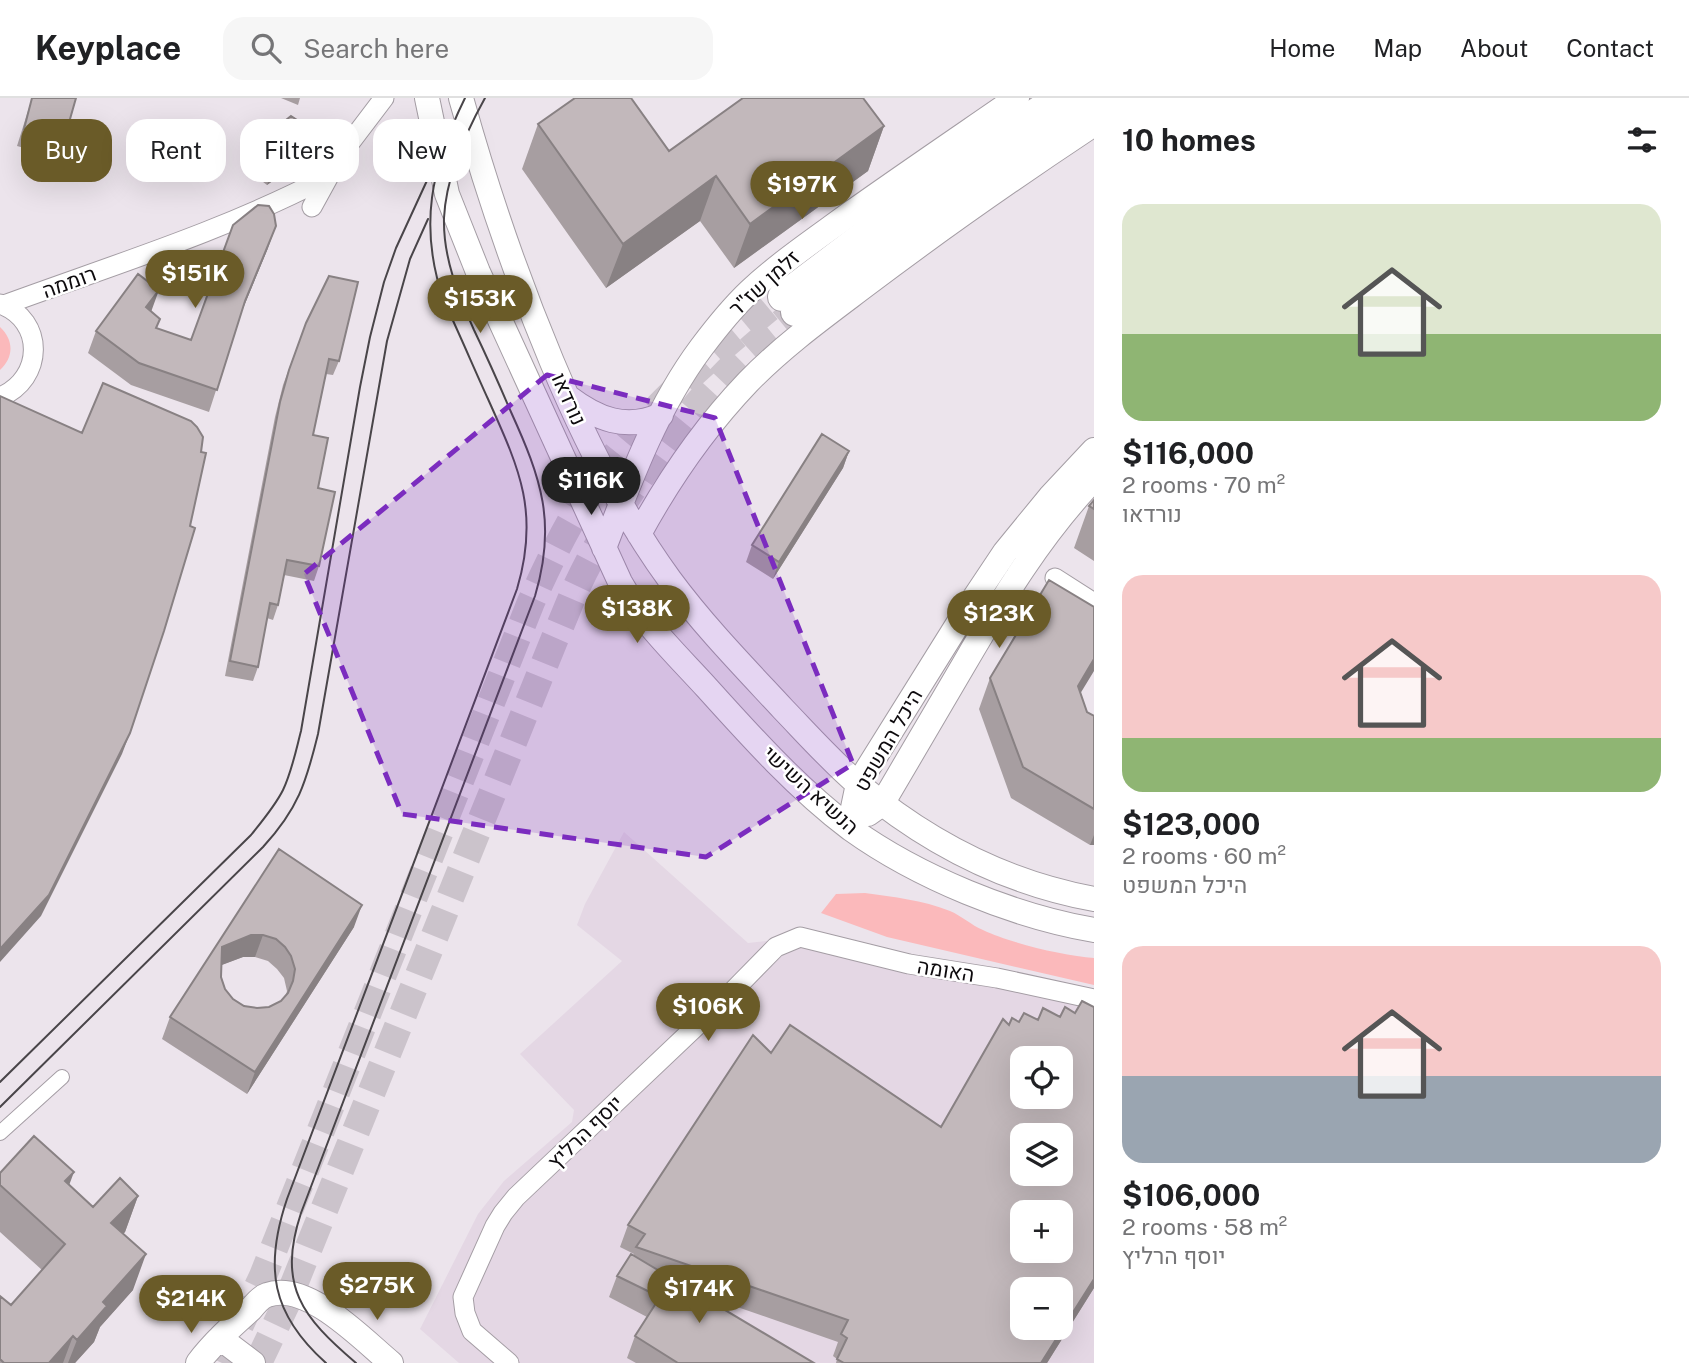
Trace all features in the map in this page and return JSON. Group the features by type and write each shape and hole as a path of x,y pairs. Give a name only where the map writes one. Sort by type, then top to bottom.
{"main road":[{"name":"זלמן שז\"ר","path":"1057,98 934,182 821,266 788,304 1094,99"}],"street":[{"path":"359,130 384,98"},
{"name":"נורדאו","path":"427,98 447,194 473,261 604,548"},
{"name":"נורדאו","path":"461,98 483,174 522,289 595,456 639,534"},
{"name":"זלמן שז\"ר","path":"604,548 621,503 661,415 679,381 723,320 749,292 791,257 1017,98"},
{"path":"639,534 673,476 717,417 789,344 939,230 1094,124"},
{"name":"רוממה","path":"2,305 224,225 283,201 318,182"},
{"path":"312,207 324,182"},
{"path":"0,397 15,389 24,379 31,367 33,354 31,334 25,322 16,312 2,305"},
{"path":"567,397 589,412 620,422 636,422 661,415"},
{"name":"היכל המשפט","path":"849,827 858,784 964,615 1005,552 1049,497 1094,450"},
{"name":"היכל המשפט","path":"849,827 882,804 1028,561 1094,479"},
{"name":"הנשיא השישי","path":"639,534 669,578 719,640 827,756 882,804 939,843 968,858 1033,883 1094,899"},
{"name":"הנשיא השישי","path":"604,548 628,596 653,629 752,738 849,827 898,859 961,888 1041,918 1094,930"},
{"path":"1055,578 1094,603"},
{"name":"האומה","path":"800,937 909,964 997,978 1094,999"},
{"name":"יוסף הרליץ","path":"509,1363 472,1331 465,1313 463,1297 503,1213 516,1197 726,998 776,947 800,937"},
{"path":"0,1133 61,1077"},
{"path":"198,1363 220,1338 266,1295 287,1294 314,1301 391,1363"},
{"path":"220,1338 253,1363"}],"highlighted area":[{"path":"547,375 715,418 853,764 706,857 402,814 304,574"}],"shaded area":[{"path":"0,327 8,337 10,354 0,370"},
{"path":"624,832 748,943 800,937 1094,999 1094,1363 459,1363 420,1329 478,1214 504,1181 572,1122 574,1110 520,1054 622,961 577,925 585,904"},
{"path":"865,893 929,904 959,915 979,928 1008,940 1053,952 1094,958 1094,985 887,937 821,913 836,894"}],"building":[{"path":"32,98 76,98 70,119 27,119"},
{"path":"575,98 631,98 669,151 743,98 863,98 884,126 750,224 716,176 623,244 538,124"},
{"path":"258,205 269,206 276,226 245,301 217,390 139,363 96,331 138,274 159,290 146,307 160,319 156,328 191,340 233,225"},
{"path":"329,276 358,282 339,361 329,359 313,435 328,438 318,488 335,492 319,566 287,560 278,605 270,603 258,667 230,661 280,402 306,323"},
{"path":"103,383 191,421 197,427 203,437 201,452 206,453 190,526 195,528 130,733 49,895 0,949 0,396 82,433"},
{"path":"822,434 849,451 779,562 752,545"},
{"path":"1049,580 1094,607 1094,659 1078,686 1087,712 1094,716 1094,809 1023,767 990,678"},
{"path":"279,849 362,905 255,1072 170,1017","holes":["251,935 276,939 291,956 295,969 293,981 281,1001 269,1007 244,1006 233,999 225,989 221,977 222,947"]},
{"path":"1082,1001 1094,1007 1094,1279 1073,1312 1073,1277 1010,1277 1010,1340 1056,1340 1041,1363 844,1363 837,1359 847,1338 841,1334 848,1320 636,1247 645,1234 628,1225 753,1035 771,1053 790,1025 941,1127 1003,1019 1009,1025 1012,1018 1019,1022 1024,1013 1038,1020 1043,1008 1060,1017 1065,1007 1075,1013"},
{"path":"34,1136 74,1172 65,1181 93,1207 120,1178 138,1196 111,1223 146,1254 103,1302 107,1306 77,1340 73,1336 49,1363 4,1363 0,1359 0,1296 11,1305 65,1244 0,1185 0,1173"},
{"path":"631,1254 814,1363 678,1363 635,1336 660,1297 617,1276"}],"tunnel":[{"path":"222,1363 263,1276 531,602 561,540 597,480 638,429 683,382 782,297"},
{"path":"258,1363 286,1304 575,590 627,497 689,413 741,358 795,312"}],"tram line":[{"path":"326,1363 293,1326 283,1308 275,1268 280,1224 287,1199 517,589 527,537 523,491 517,469 444,301 432,248 430,222 437,173 453,123 465,98"},
{"path":"356,1363 321,1330 299,1298 292,1261 294,1239 301,1213 535,596 545,546 545,523 538,480 522,436 462,303 444,233 448,187 470,126 485,98"},
{"path":"0,1082 251,835 283,790 301,731 370,337 396,248 426,182"},
{"path":"0,1107 263,847 285,820 299,795 318,734 387,341 410,259 428,219"}]}
